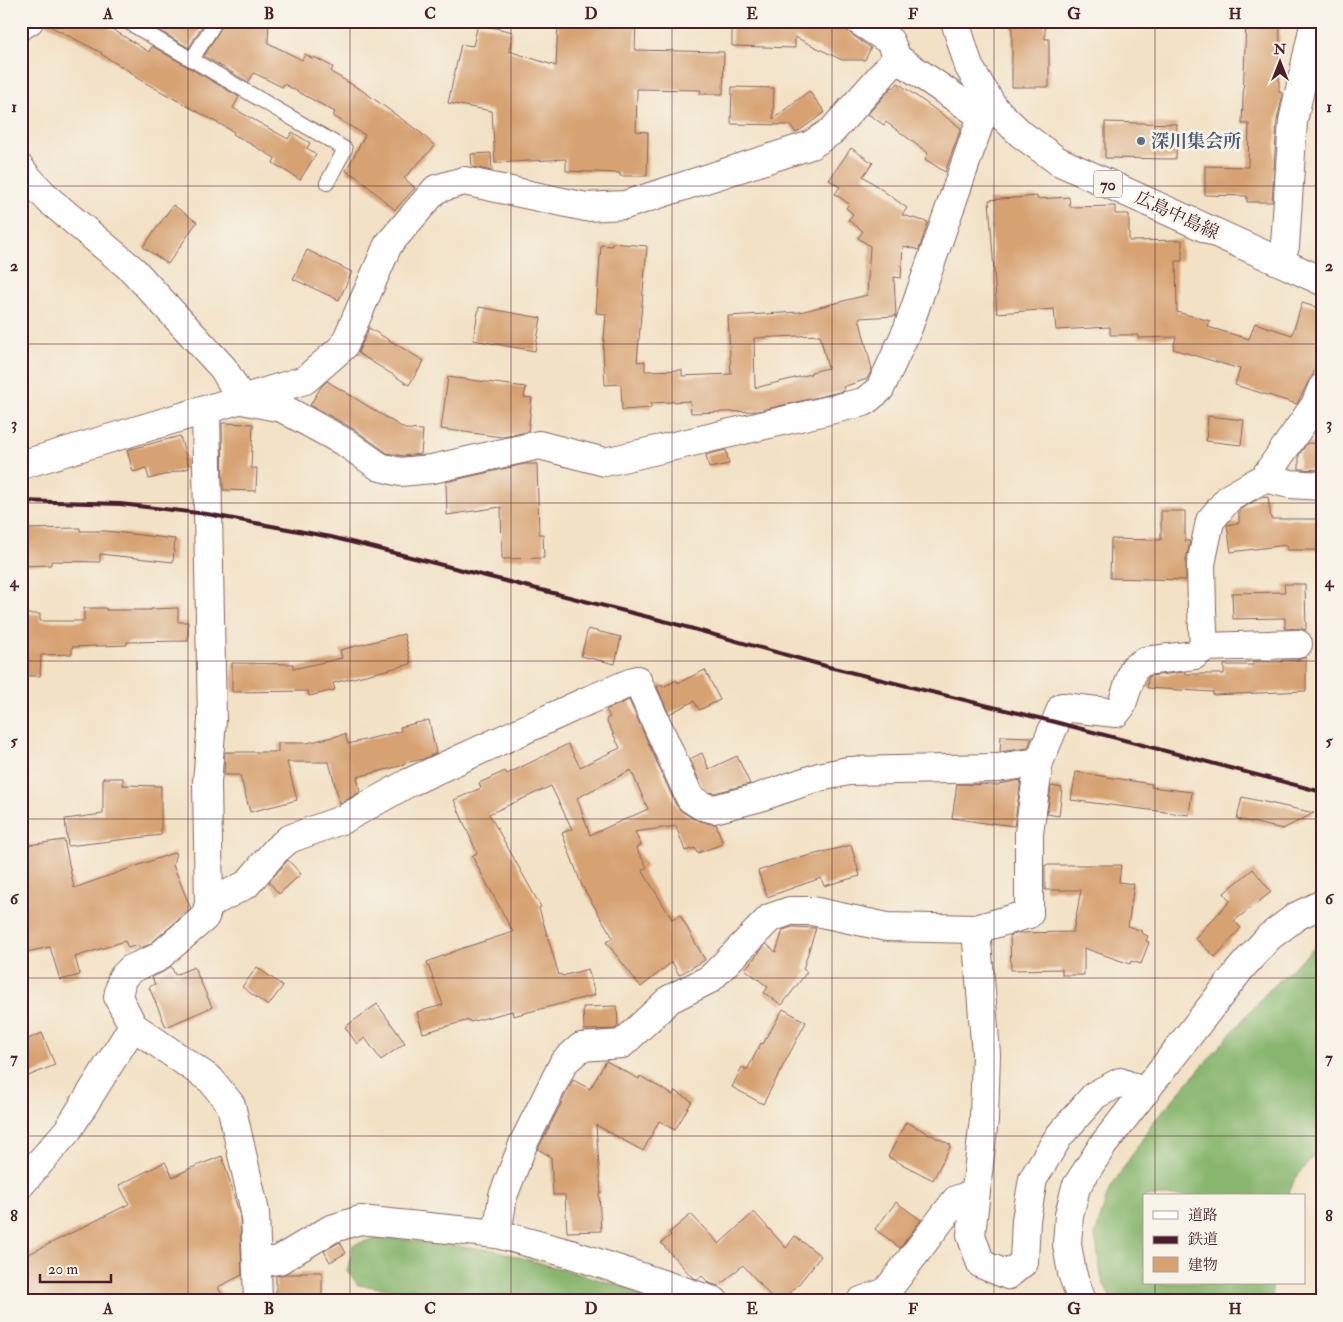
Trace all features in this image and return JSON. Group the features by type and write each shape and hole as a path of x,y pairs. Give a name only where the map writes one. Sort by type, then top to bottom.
{"street":[{"path":"21,26 29,21"},
{"path":"21,169 49,200 133,270 223,368 242,400 282,408 346,443 380,467 400,472 432,469 539,444 605,462 864,402 880,389 908,328 988,112 896,58 890,41 859,21"},
{"name":"広島中島線","path":"955,21 969,68 988,112 1058,161 1322,282"},
{"path":"1278,262 1285,246 1293,121 1314,25 1322,26"},
{"path":"21,464 306,380 344,346 388,245 436,189 464,181 586,207 624,205 811,145 832,131 896,58"},
{"path":"1204,647 1201,564 1210,521 1229,498 1264,478 1315,405 1322,388"},
{"path":"206,411 212,720 207,783 209,904 205,917 157,958 130,970 122,978 118,996 133,1026 211,1080 232,1105 255,1212 258,1301"},
{"path":"1264,478 1290,484 1322,486"},
{"path":"497,1234 503,1196 524,1142 564,1062 581,1048 622,1044 670,999 710,979 770,918 790,912 812,912 887,927 976,929 1029,914 1029,833 1039,762 1062,707 1116,713 1121,707 1134,668 1146,661 1195,655 1204,647 1298,644"},
{"path":"209,904 247,884 276,850 289,839 344,819 408,783 588,700 636,680 690,798 702,806 714,809 757,798 819,777 848,772 997,768 1039,762"},
{"path":"1082,1301 1072,1273 1067,1245 1069,1215 1076,1187 1103,1145 1242,967 1269,937 1297,916 1322,904"},
{"path":"976,929 986,1054 984,1119 970,1235 981,1264 1008,1275 1024,1262 1026,1220 1032,1179 1059,1136 1095,1095 1120,1082 1145,1092"},
{"path":"21,1184 68,1130 133,1026"},
{"path":"877,1298 956,1200 975,1193"},
{"path":"258,1263 278,1260 331,1229 360,1220 497,1234 580,1257 714,1301"}],"lane":[{"path":"126,21 345,149 327,183"},
{"path":"192,59 216,21"}],"green space":[{"path":"1322,944 1322,1147 1295,1178 1289,1194 1143,1194 1143,1284 1272,1284 1273,1301 1112,1301 1102,1280 1095,1236 1108,1192 1154,1121 1268,991 1314,948"},
{"path":"380,1237 494,1250 675,1301 483,1301 358,1285 347,1271 353,1245"}],"building":[{"path":"44,21 99,21 149,52 152,46 239,97 233,108 288,139 292,132 310,143 307,148 316,154 300,180 273,163 275,158 233,134 234,132 135,77 135,75 102,53 44,23"},
{"path":"166,21 205,21 189,48 160,31"},
{"path":"225,21 269,21 268,43 302,60 305,54 333,67 331,72 363,91 421,133 435,146 404,178 415,188 395,210 357,177 346,171 365,135 333,116 335,112 284,84 282,87 254,73 248,82 204,56"},
{"path":"558,21 636,21 635,50 724,52 723,94 700,94 701,90 637,89 636,131 648,132 647,176 620,176 620,173 566,171 566,159 495,163 492,111 448,103 461,44 473,46 478,24 513,32 509,51 556,66"},
{"path":"732,21 836,21 845,26 851,34 871,48 865,60 842,60 795,37 795,48 732,46"},
{"path":"1012,21 1045,21 1045,39 1049,39 1049,87 1012,87"},
{"path":"1246,21 1280,22 1279,92 1282,93 1282,99 1277,120 1272,202 1247,202 1247,196 1205,195 1205,166 1248,167 1249,124 1242,124"},
{"path":"898,83 961,128 945,172 925,159 928,153 886,122 884,125 868,114 892,87 894,88"},
{"path":"732,87 774,88 773,119 809,91 825,112 796,133 790,125 731,124"},
{"name":"深川集会所","path":"1105,122 1177,124 1176,159 1105,158"},
{"path":"851,148 873,163 863,176 907,208 902,215 928,222 919,250 903,246 901,278 894,277 896,316 859,318 872,369 867,379 843,387 844,391 758,411 691,413 690,401 651,403 651,408 622,410 621,384 605,385 603,351 606,314 596,313 601,245 612,246 612,243 647,246 637,362 645,361 645,371 682,370 682,376 731,374 728,316 800,312 867,295 870,246 858,238 863,231 848,220 853,214 846,208 849,204 835,194 840,187 829,180","holes":["820,335 828,368 755,388 754,338"]},
{"path":"491,153 492,171 472,167 471,154"},
{"path":"1037,196 1037,199 1069,197 1070,207 1115,206 1115,214 1129,214 1129,241 1182,240 1182,261 1176,261 1177,312 1210,321 1208,327 1249,339 1255,323 1292,335 1302,303 1322,309 1322,356 1318,369 1315,368 1297,404 1235,385 1240,369 1173,349 1176,337 1138,338 1138,335 1110,335 1110,327 1056,330 1054,309 997,313 989,200"},
{"path":"173,205 197,222 168,264 143,247"},
{"path":"307,250 352,272 339,300 293,279"},
{"path":"479,307 541,318 535,351 473,340"},
{"path":"369,328 424,361 409,385 358,353"},
{"path":"448,377 526,387 524,397 532,398 528,432 502,437 441,429"},
{"path":"327,381 405,429 423,430 421,454 403,456 387,453 354,429 310,405"},
{"path":"1208,416 1244,420 1241,445 1206,441"},
{"path":"222,423 253,424 251,468 257,468 256,491 223,490"},
{"path":"180,436 189,468 149,479 146,468 133,472 127,450"},
{"path":"1307,443 1322,444 1321,470 1299,469 1299,455"},
{"path":"726,450 729,464 709,468 706,455"},
{"path":"524,464 537,464 539,534 543,534 544,558 502,559 501,507 447,515 446,482"},
{"path":"1268,497 1271,519 1322,519 1322,550 1287,550 1287,545 1231,552 1227,525 1239,523 1239,510 1260,498"},
{"path":"1161,511 1185,511 1185,541 1190,541 1186,561 1186,580 1110,578 1111,539 1161,540"},
{"path":"80,528 80,531 106,531 175,539 173,562 100,554 100,562 51,561 51,565 21,566 21,529"},
{"path":"1284,584 1305,584 1306,630 1298,628 1285,629 1285,618 1233,619 1232,593 1285,592"},
{"path":"84,608 151,610 178,608 178,622 188,622 188,641 127,642 127,645 72,647 72,654 41,655 40,676 21,676 21,614 40,614 40,621 84,621"},
{"path":"588,629 621,637 615,664 581,656"},
{"path":"404,634 411,664 333,683 335,690 309,696 308,691 232,692 232,663 293,664 293,669 342,658 340,650"},
{"path":"1306,657 1306,691 1213,695 1213,692 1147,688 1150,676 1185,672 1185,674 1224,674 1224,665 1253,665 1253,662 1282,662 1282,660 1298,660"},
{"path":"705,670 720,700 699,710 694,701 669,714 657,687 662,684 663,687 677,680 678,683"},
{"path":"629,700 676,805 681,811 694,819 716,824 723,844 697,853 695,848 685,851 676,826 635,832 641,845 636,848 647,867 642,870 672,919 680,915 705,960 679,975 672,962 641,987 606,942 613,938 582,886 562,833 572,829 551,786 489,814 541,907 539,908 559,975 561,974 562,976 588,969 595,995 513,1016 512,1011 470,1022 469,1020 423,1033 417,1012 443,1005 427,962 513,932 472,856 477,853 454,800 481,788 479,783 505,771 507,774 568,744 580,767 620,748 606,719 610,717 606,710","holes":["631,770 648,809 590,835 577,798"]},
{"path":"429,720 436,753 423,759 404,763 404,765 357,777 360,792 340,804 329,762 287,762 297,800 250,812 240,775 224,775 225,752 278,752 278,743 307,743 345,734 348,744 401,731 400,727"},
{"path":"1001,736 1032,737 1028,748 1000,752"},
{"path":"702,753 709,769 737,756 750,784 714,793 708,792 702,788 690,759"},
{"path":"1076,772 1152,784 1151,787 1192,792 1189,815 1071,800"},
{"path":"103,778 123,778 123,785 161,786 161,835 68,846 65,819 103,814"},
{"path":"1021,780 1014,826 952,818 957,784 999,785"},
{"path":"1051,786 1062,788 1059,816 1047,814"},
{"path":"1242,797 1314,813 1283,829 1237,819"},
{"path":"64,840 74,888 176,852 173,865 191,909 149,945 140,948 138,945 128,948 125,941 75,957 80,975 60,980 50,947 21,953 21,912 24,911 21,895 21,846"},
{"path":"851,845 860,876 824,886 821,878 767,897 758,871 784,862"},
{"path":"288,860 301,874 279,894 269,882"},
{"path":"1045,865 1121,865 1119,882 1134,884 1128,926 1142,931 1141,933 1148,936 1146,941 1149,942 1141,964 1131,961 1130,964 1084,948 1084,975 1062,975 1062,969 1011,970 1010,936 1019,933 1073,932 1081,890 1045,890"},
{"path":"1253,869 1271,892 1234,921 1241,928 1215,957 1195,938 1230,901 1224,893"},
{"path":"793,927 816,928 803,969 807,972 782,1005 764,993 768,987 745,969 766,944 776,952 783,930"},
{"path":"171,966 175,975 194,967 212,1007 166,1027 149,987 155,984 152,977"},
{"path":"257,967 283,986 268,1006 242,987"},
{"path":"377,1004 405,1043 381,1060 365,1038 357,1044 345,1027"},
{"path":"617,1006 618,1026 615,1029 584,1030 583,1007"},
{"path":"783,1009 806,1022 763,1104 732,1087 742,1067 747,1070 761,1043 763,1044"},
{"path":"42,1033 55,1065 21,1079 21,1042"},
{"path":"606,1061 639,1079 640,1076 673,1095 675,1091 692,1101 675,1130 659,1121 643,1151 596,1125 601,1193 599,1193 601,1231 567,1232 565,1195 553,1195 551,1157 538,1149 573,1080 590,1089"},
{"path":"906,1122 951,1145 933,1180 888,1157"},
{"path":"222,1156 240,1216 242,1275 218,1287 225,1301 31,1301 21,1281 21,1258 129,1204 119,1185 165,1162 173,1177"},
{"path":"896,1202 921,1220 900,1248 875,1229"},
{"path":"754,1212 786,1248 795,1236 821,1256 798,1285 781,1301 775,1301 743,1265 719,1286 709,1283 702,1276 698,1279 693,1278 661,1243 671,1235 669,1233 691,1214 719,1244"},
{"path":"340,1242 346,1253 330,1262 324,1251"},
{"path":"301,1272 322,1272 322,1301 276,1301 276,1276 301,1274"}],"railway":[{"path":"21,501 120,504 207,514 331,537 672,623 829,667 1055,722 1322,792"}],"place":[{"name":"深川集会所","path":"1141,141"}]}
